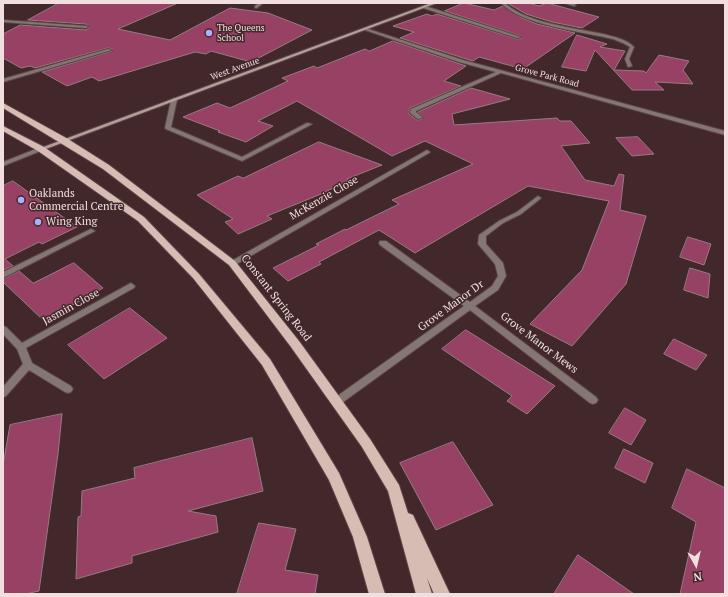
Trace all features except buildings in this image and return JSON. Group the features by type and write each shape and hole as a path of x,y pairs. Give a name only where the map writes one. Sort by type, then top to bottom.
{"main road":[{"name":"Constant Spring Road","path":"3,105 65,140 106,166 232,264 296,344 366,443 394,489 424,594"},
{"path":"3,128 41,149 141,219 196,276 266,362 334,477 360,537 377,594"},
{"path":"394,489 442,594"}],"street":[{"path":"256,7 261,3"},
{"name":"West Avenue","path":"41,149 434,3"},
{"path":"503,3 505,7 510,10 540,20 625,42 632,47 627,59 630,66"},
{"path":"566,3 574,5"},
{"path":"424,7 519,37"},
{"path":"3,20 86,27"},
{"name":"Grove Park Road","path":"366,29 461,61 725,133"},
{"path":"3,81 110,50"},
{"path":"420,118 413,113 413,110 500,72"},
{"path":"174,100 168,128 242,159 309,124"},
{"path":"3,164 41,149"},
{"name":"McKenzie Close","path":"232,264 427,152"},
{"name":"Grove Manor Dr","path":"336,402 495,288 502,276 499,262 482,244 484,235 538,198"},
{"path":"3,275 91,231"},
{"name":"Grove Manor Mews","path":"383,243 470,306 593,400"},
{"name":"Jasmin Close","path":"21,348 132,286"},
{"path":"3,329 21,348 28,365 68,389"},
{"path":"3,393 28,365"}],"place":[{"name":"The Queens School","path":"209,33"},
{"name":"Oaklands Commercial Centre","path":"21,200"},
{"name":"Wing King","path":"38,222"}]}
